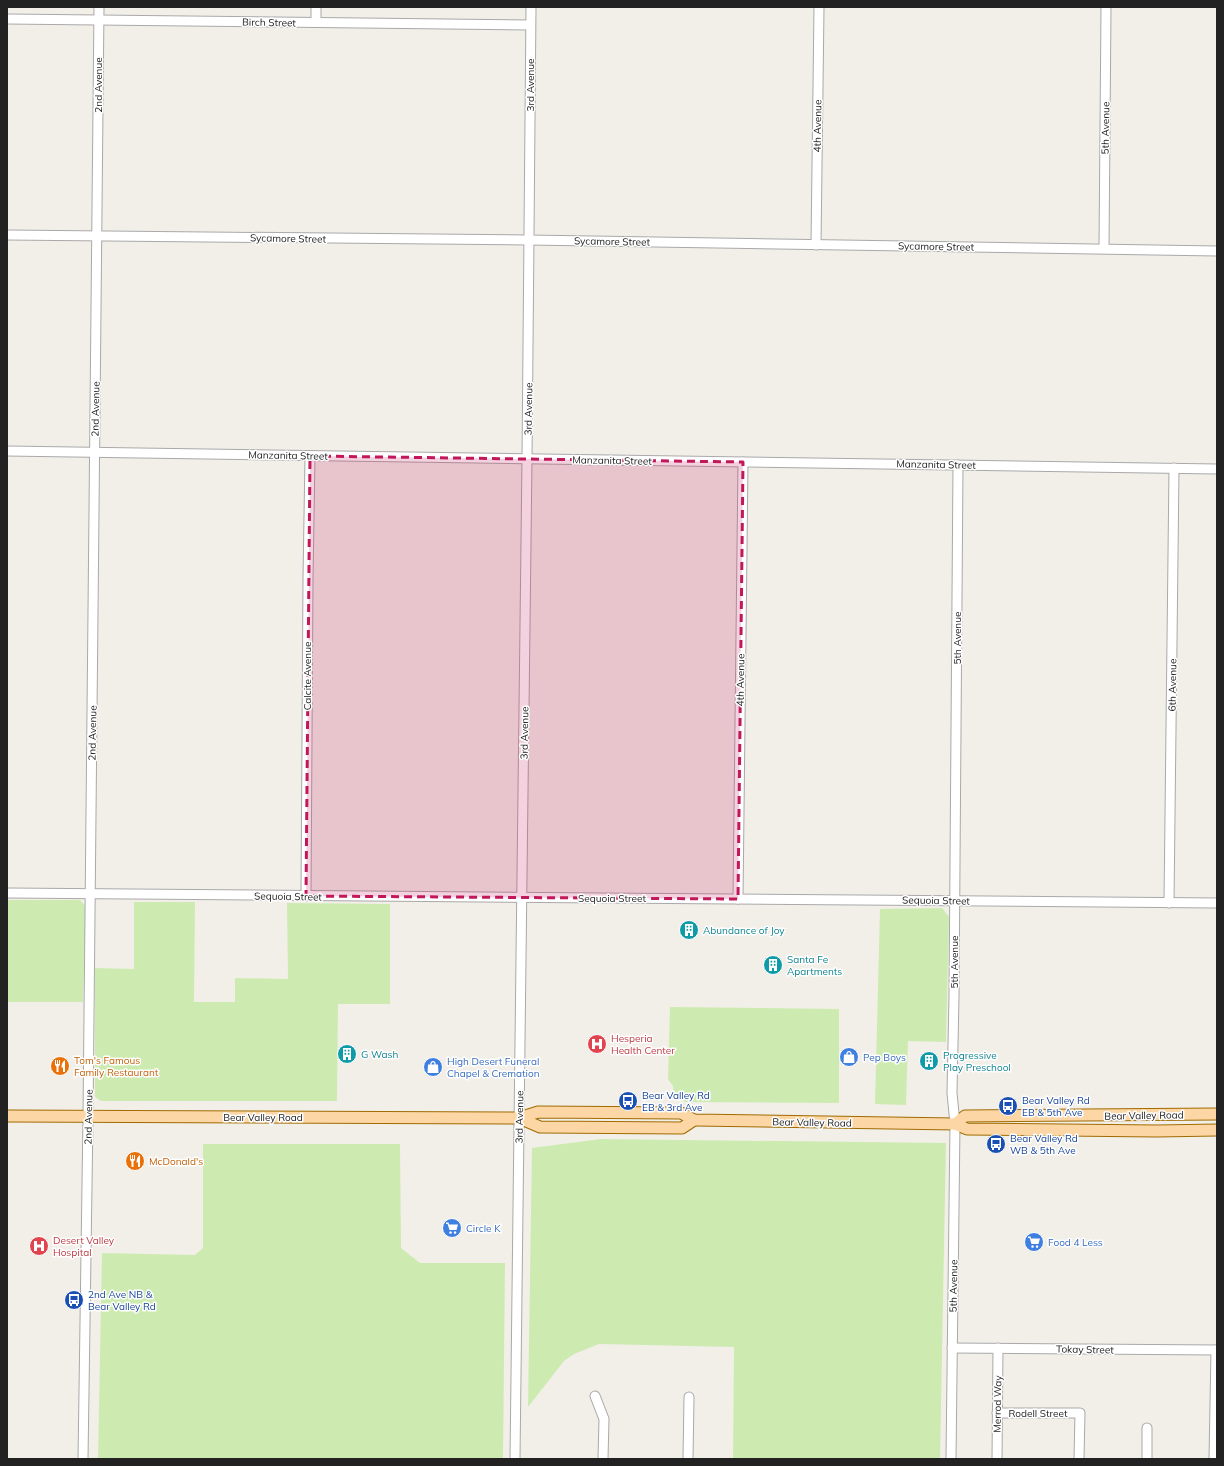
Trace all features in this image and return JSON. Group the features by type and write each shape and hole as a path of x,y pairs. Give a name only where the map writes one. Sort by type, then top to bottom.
{"main road":[{"name":"Bear Valley Road","path":"7,1116 519,1118 538,1112 681,1113 694,1120 954,1124 967,1129 1157,1131 1217,1130"},
{"name":"Bear Valley Road","path":"954,1124 965,1116 1217,1114"},
{"path":"1157,1131 1159,1124 1164,1122 1217,1121"}],"street":[{"name":"2nd Avenue","path":"83,1459 88,1117 99,7"},
{"path":"316,7 316,22"},
{"name":"3rd Avenue","path":"516,1459 527,459 530,7"},
{"name":"4th Avenue","path":"816,245 818,7"},
{"name":"5th Avenue","path":"1104,248 1106,7"},
{"name":"Birch Street","path":"7,19 530,25"},
{"name":"Sycamore Street","path":"7,235 529,240 1217,251"},
{"name":"Manzanita Street","path":"7,451 1217,469"},
{"name":"Calcite Avenue","path":"306,896 310,456"},
{"name":"4th Avenue","path":"738,899 743,462"},
{"name":"5th Avenue","path":"951,1459 954,1124 952,1093 958,464"},
{"name":"6th Avenue","path":"1169,903 1174,468"},
{"name":"Sequoia Street","path":"7,893 1217,903"},
{"name":"Tokay Street","path":"952,1348 1217,1350"},
{"name":"Merrod Way","path":"996,1459 998,1348"},
{"path":"1214,1459 1217,1350"},
{"path":"594,1396 604,1419 603,1459"},
{"path":"688,1459 689,1397"},
{"name":"Rodell Street","path":"997,1413 1080,1413 1079,1459"},
{"path":"1147,1428 1147,1459"}],"highlighted area":[{"path":"310,456 743,462 738,899 306,896"}],"green space":[{"path":"7,900 80,900 86,907 83,1002 7,1002"},
{"path":"134,902 195,902 194,1002 235,1002 235,978 288,979 287,903 390,904 390,1004 338,1004 337,1101 101,1101 95,1097 95,968 134,969"},
{"path":"942,908 949,917 946,1042 908,1041 906,1105 875,1104 880,909"},
{"path":"670,1007 839,1009 839,1103 686,1102 674,1098 673,1086 668,1079"},
{"path":"601,1139 946,1143 940,1459 733,1459 734,1347 599,1344 574,1354 564,1361 528,1407 532,1148"},
{"path":"203,1144 400,1144 401,1248 420,1263 505,1263 503,1459 98,1459 102,1253 195,1255 203,1248"}],"place":[{"name":"Abundance of Joy","path":"689,930"},
{"name":"Santa Fe Apartments","path":"773,965"},
{"name":"Hesperia Health Center","path":"597,1044"},
{"name":"G Wash","path":"347,1054"},
{"name":"Pep Boys","path":"849,1057"},
{"name":"Progressive Play Preschool","path":"929,1061"},
{"name":"Tom's Famous Family Restaurant","path":"60,1066"},
{"name":"High Desert Funeral Chapel & Cremation","path":"433,1067"},
{"name":"Bear Valley Rd EB & 3rd Ave","path":"628,1101"},
{"name":"Bear Valley Rd EB & 5th Ave","path":"1008,1106"},
{"name":"Bear Valley Rd WB & 5th Ave","path":"996,1144"},
{"name":"McDonald's","path":"135,1161"},
{"name":"Circle K","path":"452,1228"},
{"name":"Food 4 Less","path":"1034,1242"},
{"name":"Desert Valley Hospital","path":"39,1246"},
{"name":"2nd Ave NB & Bear Valley Rd","path":"74,1300"}]}
